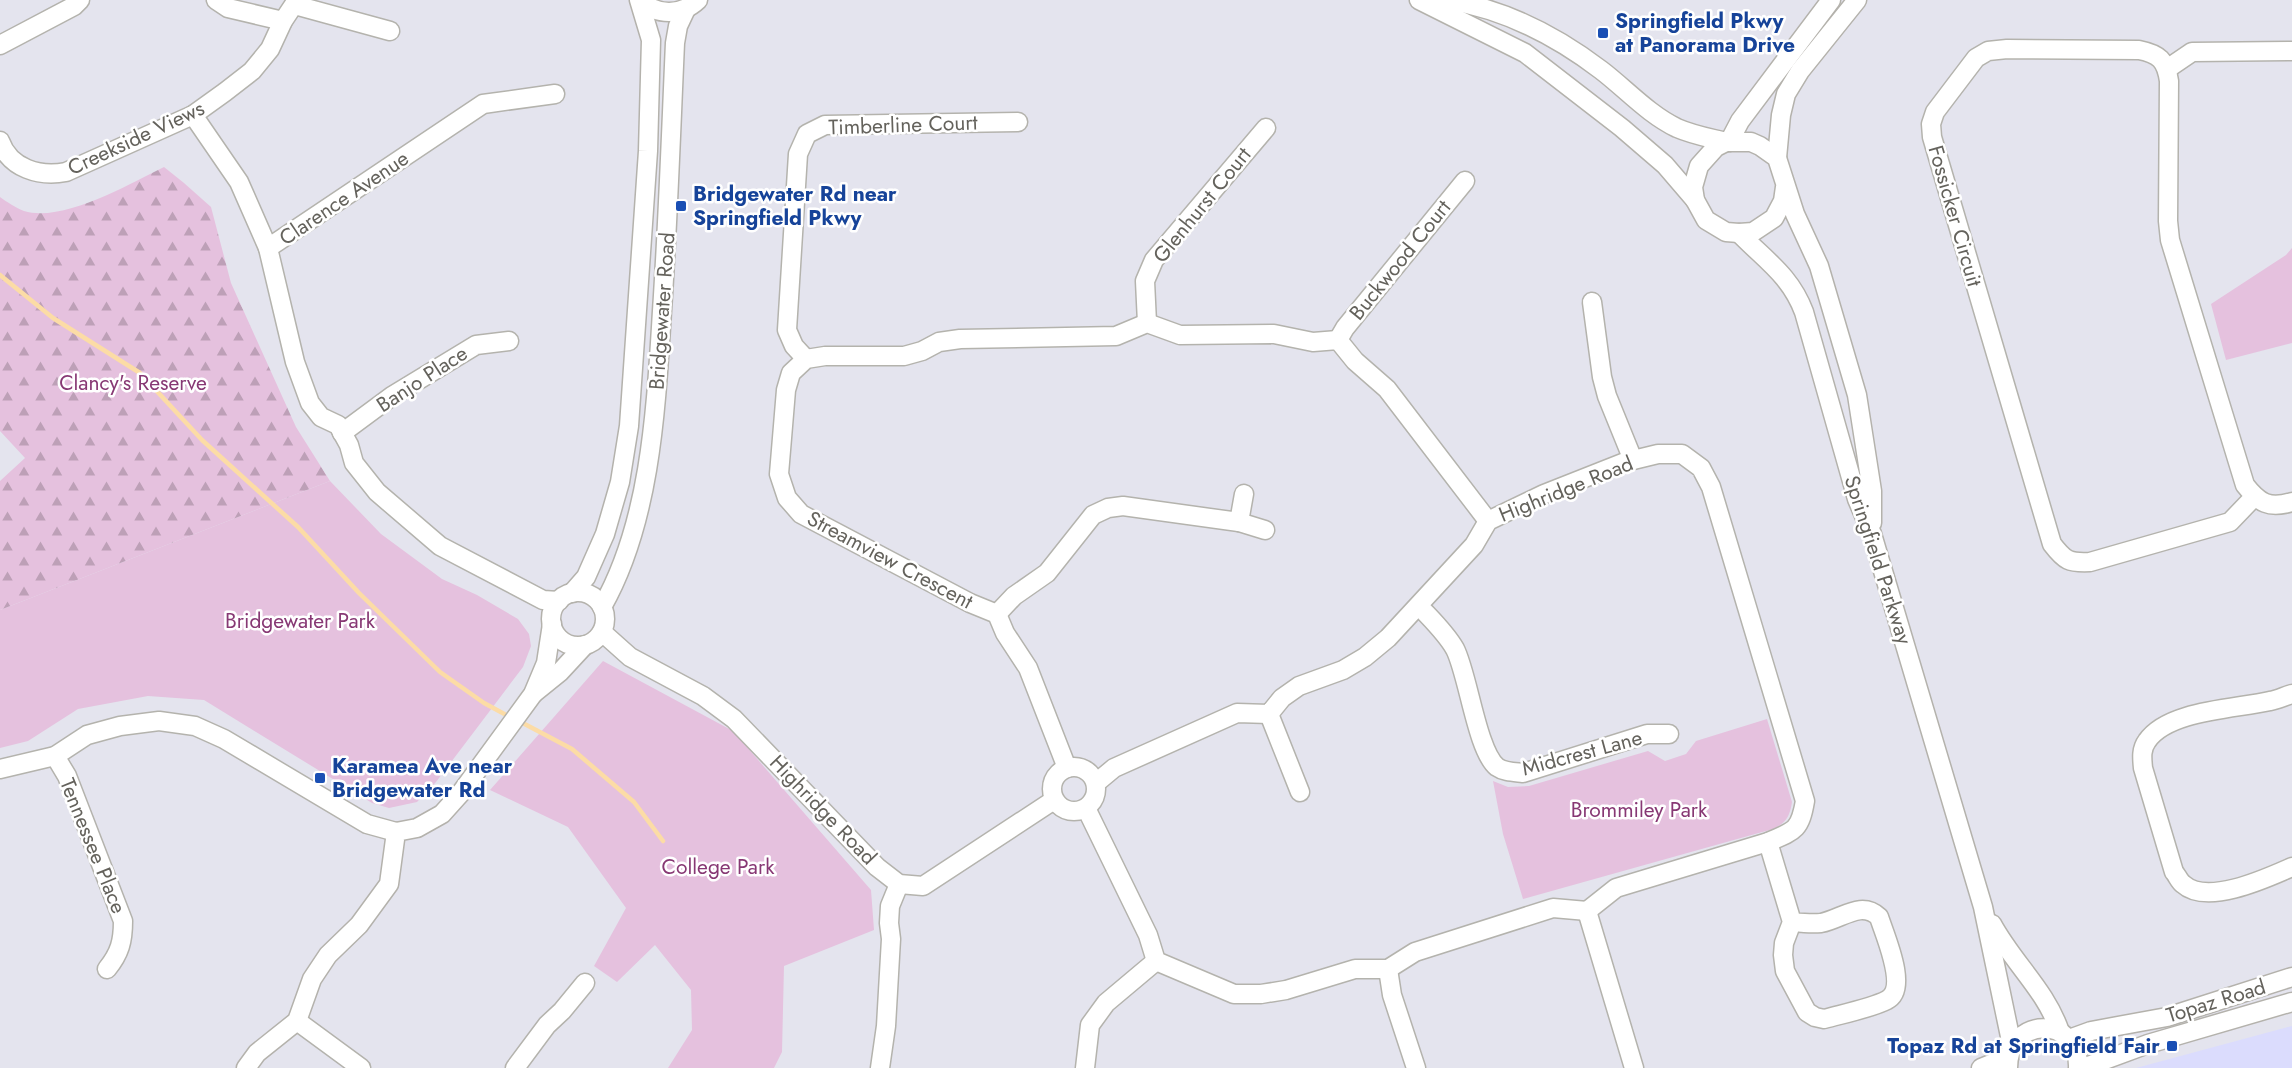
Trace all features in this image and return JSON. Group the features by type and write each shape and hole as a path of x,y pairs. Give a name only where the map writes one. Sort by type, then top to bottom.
{"street":[{"path":"0,45 74,6 80,0"},
{"path":"216,0 228,8 283,21"},
{"path":"640,0 650,8 664,12 695,2"},
{"name":"Bridgewater Road","path":"396,832 417,828 442,814 460,794 533,694 546,663 556,606 586,577 605,534 620,482 629,426 648,151 651,40 640,0"},
{"path":"1419,0 1525,53 1622,128 1665,165 1695,200 1706,220 1716,228 1726,232 1753,232 1774,218 1783,201 1785,187"},
{"path":"1447,0 1511,17 1542,32 1602,71 1634,98 1676,128 1728,142 1751,142 1777,158"},
{"path":"1695,200 1693,187 1699,166 1716,147 1728,142 1740,121 1831,0"},
{"path":"1857,0 1800,71 1786,94 1781,115 1777,158 1782,169 1785,187 1819,266 1857,395 1872,491 1872,534"},
{"name":"Bridgewater Road","path":"602,607 628,547 638,511 656,398 670,173 675,43 678,26 695,2"},
{"name":"Creekside Views","path":"0,141 11,159 33,172 50,175 66,172 193,115 252,71 270,49 283,21 296,3 390,31"},
{"name":"Fossicker Circuit","path":"2167,69 2155,53 2139,50 1988,51 1976,57 1935,112 1931,124 1932,137 2052,544 2061,556 2073,563 2090,562 2230,522 2254,497"},
{"path":"2292,51 2192,52 2167,69 2170,240 2245,485 2254,497 2268,505 2292,502"},
{"name":"Clarence Avenue","path":"555,94 483,104 268,248 295,362 310,403 321,417 338,425 349,445 354,464 376,492 440,546 556,606"},
{"path":"193,115 239,182 268,248"},
{"name":"Timberline Court","path":"806,359 794,346 787,330 798,154 807,134 825,125 1018,122"},
{"name":"Glenhurst Court","path":"1147,323 1145,281 1154,260 1266,128"},
{"name":"Buckwood Court","path":"1338,340 1344,328 1465,181"},
{"name":"Springfield Parkway","path":"1739,233 1754,249 1773,263 1798,295 1804,312 1857,499 1872,534 1983,907 2010,1057"},
{"path":"1592,302 1602,377 1632,460"},
{"path":"806,359 825,356 904,356 922,351 939,342 960,339 1116,336 1147,323 1180,335 1274,334 1312,342 1338,340 1355,361 1387,389 1488,521"},
{"name":"Banjo Place","path":"342,434 392,396 476,345 509,341"},
{"name":"Streamview Crescent","path":"806,359 791,374 786,390 779,474 787,498 801,513 970,603 998,614 1005,633 1028,668 1067,768"},
{"name":"Highridge Road","path":"1269,714 1282,698 1299,686 1343,670 1365,657 1388,638 1474,545 1488,521 1544,494 1632,460 1658,454 1682,454 1701,468 1711,487 1805,801 1801,820 1791,832 1768,842 1616,888 1587,910"},
{"path":"1239,522 1244,494"},
{"path":"998,614 1014,596 1047,573 1093,515 1108,508 1123,506 1239,522 1265,530"},
{"path":"590,595 602,607 605,615 602,632 594,641 585,645 576,646 560,639 556,606 590,595"},
{"name":"Midcrest Lane","path":"1419,606 1440,628 1455,650 1485,749 1496,766 1509,772 1523,773 1647,734 1669,735"},
{"name":"Highridge Road","path":"602,632 630,657 703,696 734,719 877,867 899,884"},
{"name":"Bridgewater Road","path":"533,694 560,672 585,645"},
{"path":"2292,693 2271,701 2202,712 2180,719 2154,731 2145,742 2142,754 2143,768 2174,872 2182,884 2193,890 2204,892 2221,890 2254,884 2292,867"},
{"path":"1096,783 1114,768 1237,713 1269,714 1300,792"},
{"path":"0,769 55,756 87,735 120,726 159,722 195,726 224,739 367,824 396,832 389,884 358,925 328,955 312,979 297,1021 257,1053 246,1068"},
{"name":"Tennessee Place","path":"55,756 67,776 123,921 123,936 118,955 107,969"},
{"path":"1073,766 1085,769 1096,783 1095,797 1086,808 1075,812 1063,809 1054,800 1053,781 1056,775 1067,768 1073,766"},
{"path":"880,1068 886,1026 891,939 890,906 899,884 923,886 1054,800"},
{"path":"1086,808 1148,935 1156,961 1234,994 1261,994 1286,990 1355,969 1388,969 1415,951 1553,908 1587,910 1634,1068"},
{"path":"1768,842 1792,922 1784,943 1785,971 1808,1012 1824,1019 1889,1000 1896,992 1898,979 1879,917 1872,910 1864,909 1822,923 1792,922"},
{"name":"Springfield Parkway","path":"1983,907 2004,948 2043,994 2064,1035 2075,1048 2078,1068"},
{"path":"1085,1068 1090,1025 1106,1003 1156,961"},
{"path":"1388,969 1392,994 1416,1068"},
{"name":"Topaz Road","path":"2064,1035 2167,1017 2292,977"},
{"path":"515,1068 547,1025 585,983"},
{"name":"Topaz Road","path":"2083,1068 2148,1044 2292,1002"},
{"path":"297,1021 360,1068"},
{"path":"1981,1068 2010,1057 2019,1037 2028,1031 2050,1028 2064,1035"}],"shaded area":[{"path":"2292,1026 2292,1068 2136,1068"}],"green space":[{"name":"Clancy's Reserve","path":"164,167 211,207 231,283 296,427 330,481 0,610 0,481 25,458 0,431 0,197 24,211 57,212 96,200"},
{"path":"2292,248 2292,343 2226,360 2211,304 2286,255"},
{"name":"Bridgewater Park","path":"330,481 381,534 442,579 477,595 518,619 529,634 531,646 523,667 436,782 417,802 389,808 372,803 204,700 148,696 78,709 28,741 0,748 0,610"},
{"name":"College Park","path":"603,661 733,731 871,890 874,930 784,966 782,1052 774,1068 668,1068 692,1030 691,990 655,945 617,982 594,966 626,908 568,827 490,790"},
{"name":"Brommiley Park","path":"1767,719 1792,802 1789,815 1784,822 1773,829 1523,899 1503,834 1493,781 1508,787 1529,786 1648,751 1665,761 1686,754 1696,741"}],"waterway":[{"path":"0,275 53,318 140,373 202,440 298,527 359,593 440,672 484,703 510,717"},
{"path":"517,720 572,749 634,802 663,841"}],"place":[{"name":"Springfield Pkwy at Panorama Drive","path":"1603,33"},
{"name":"Bridgewater Rd near Springfield Pkwy","path":"681,206"},
{"name":"Karamea Ave near Bridgewater Rd","path":"320,778"},
{"name":"Topaz Rd at Springfield Fair","path":"2172,1046"}]}
